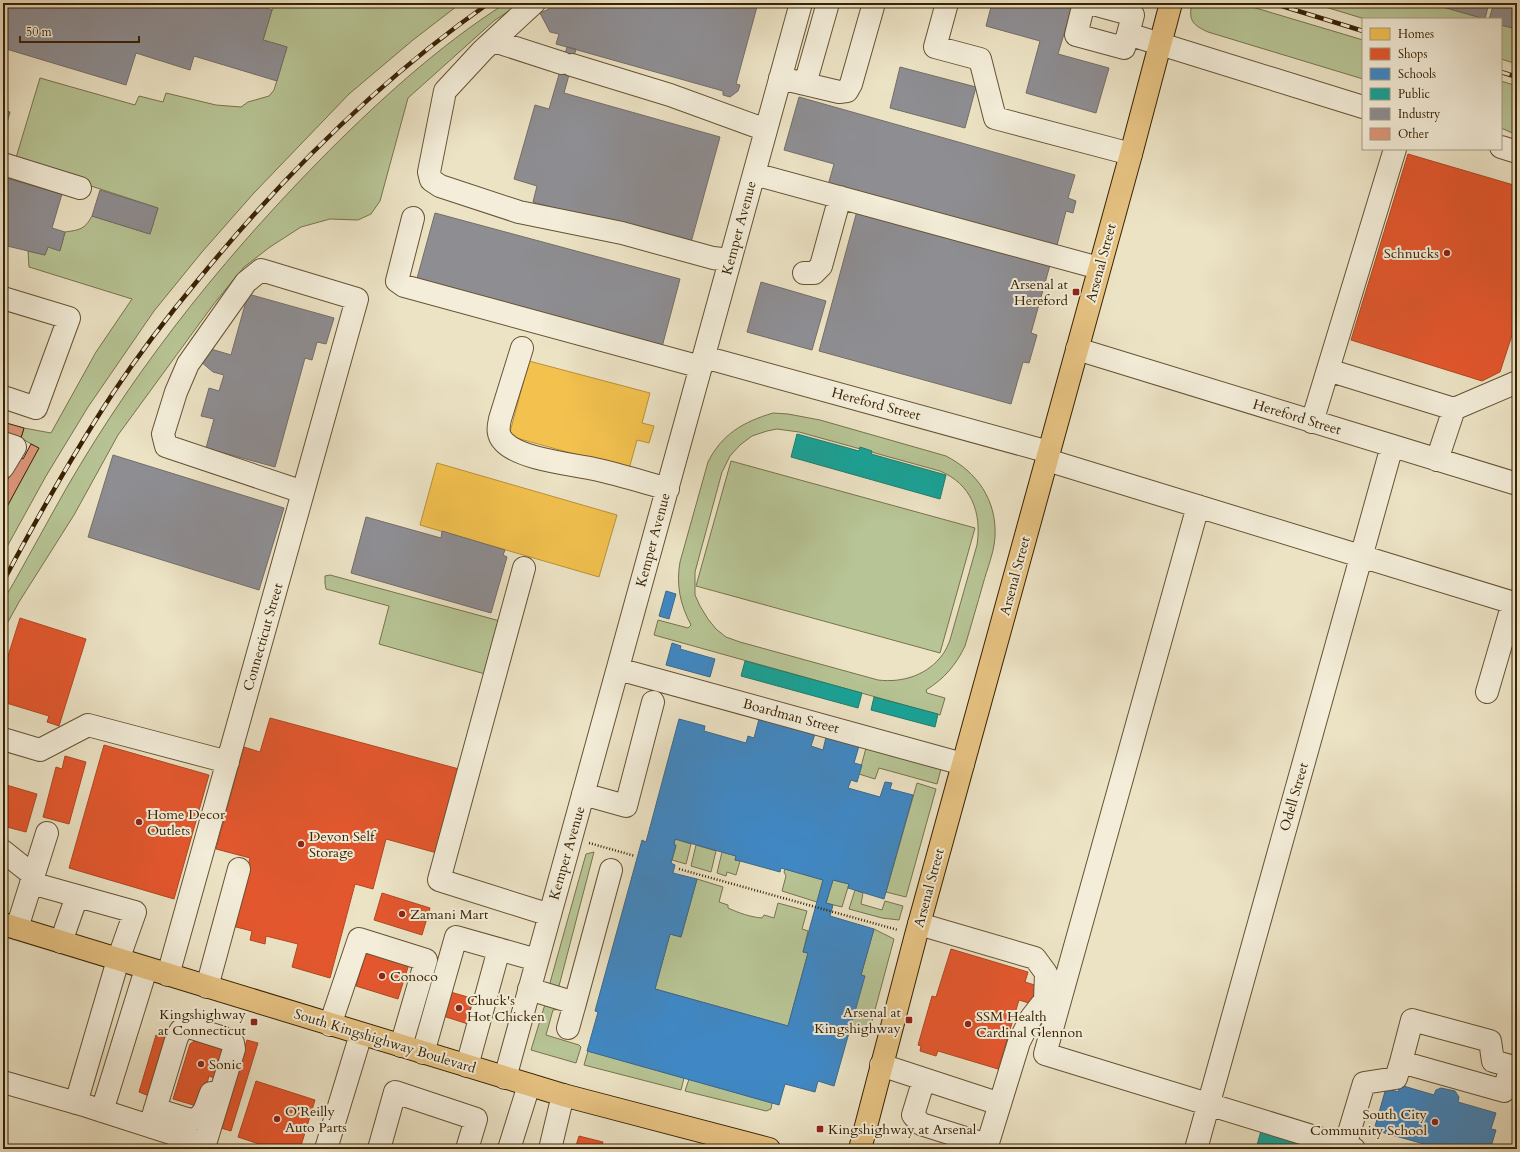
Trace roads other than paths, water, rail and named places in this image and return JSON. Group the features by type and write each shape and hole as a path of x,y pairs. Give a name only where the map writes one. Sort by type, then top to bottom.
{"main road":[{"name":"Arsenal Street","path":"860,1149 881,1065 910,927 963,764 1100,268 1171,3"},
{"name":"South Kingshighway Boulevard","path":"10,926 505,1078 731,1144 769,1149"}],"street":[{"path":"534,3 445,91 429,172 431,180 440,186 519,212 622,233 706,256 728,267"},
{"name":"Kemper Avenue","path":"505,1078 801,3"},
{"path":"805,84 828,3"},
{"path":"780,78 839,92 847,91 851,84 874,3"},
{"path":"947,3 935,46 980,59 994,118 1131,154"},
{"path":"1084,3 1076,35 1124,48 1133,15 1089,3"},
{"path":"1128,34 1362,107"},
{"path":"494,41 670,95 766,130"},
{"path":"1502,147 1517,152"},
{"path":"1312,422 1395,150"},
{"path":"3,164 80,188"},
{"path":"754,174 1100,268"},
{"path":"804,273 814,273 821,266 840,197"},
{"name":"Hereford Street","path":"413,218 397,281 404,286 702,362 1048,456 1198,506 1360,557 1515,603"},
{"name":"Connecticut Street","path":"168,975 357,299 261,270 246,282 188,364 176,392 163,434 166,446 303,492"},
{"path":"3,298 69,318 36,408 3,397"},
{"path":"522,348 500,419 498,429 499,437 503,442 511,448 534,456 594,469 668,488"},
{"name":"Hereford Street","path":"1077,350 1517,484"},
{"path":"1328,370 1454,409 1517,382"},
{"path":"1437,460 1454,409"},
{"path":"3,443 15,446 3,467"},
{"name":"Odell Street","path":"1196,1149 1392,446"},
{"path":"1198,506 1045,1054 1349,1148 1364,1083 1396,1078 1412,1020 1490,1041 1493,1061 1514,1067 1504,1091 1401,1062"},
{"path":"524,568 439,880 550,915"},
{"path":"1487,692 1515,603"},
{"name":"Boardman Street","path":"618,669 963,764"},
{"path":"583,794 626,806 653,702"},
{"path":"3,739 40,750 88,724 228,762"},
{"path":"10,926 32,879 46,833"},
{"path":"3,851 32,879 76,896 135,912 118,960 76,1103"},
{"path":"207,987 239,869"},
{"path":"568,1028 611,870"},
{"path":"61,942 76,896"},
{"path":"910,927 1035,958 1046,973 1045,1000 1031,1018 1018,1042 986,1147 921,1124 913,1116 924,1079"},
{"path":"423,1053 456,937 537,960"},
{"path":"330,1024 359,939 389,948 426,960 401,1046"},
{"path":"467,1066 499,949"},
{"path":"102,1111 146,969"},
{"path":"529,989 575,1003"},
{"path":"189,1027 227,1039 233,1043 234,1050 205,1146 152,1118 181,1030 189,1027"},
{"path":"326,1149 361,1034"},
{"path":"881,1065 1000,1104"},
{"path":"3,1082 102,1111 152,1118 190,1120 199,1118 204,1112 213,1087 227,1074"},
{"path":"510,1149 529,1085"},
{"path":"383,1148 395,1092 476,1119 466,1149"},
{"path":"550,1149 563,1095"}],"railway":[{"path":"3,582 56,486 113,393 165,321 230,241 298,167 334,131 409,64 489,3"},
{"path":"1272,3 1362,31"},
{"path":"1502,72 1517,77"}],"place":[{"name":"Schnucks","path":"1447,253"},
{"name":"Arsenal at Hereford","path":"1076,292"},
{"name":"Home Decor Outlets","path":"139,822"},
{"name":"Devon Self Storage","path":"301,844"},
{"name":"Zamani Mart","path":"402,914"},
{"name":"Conoco","path":"382,976"},
{"name":"Chuck's Hot Chicken","path":"459,1008"},
{"name":"Arsenal at Kingshighway","path":"909,1020"},
{"name":"Kingshighway at Connecticut","path":"254,1022"},
{"name":"SSM Health Cardinal Glennon","path":"968,1024"},
{"name":"Sonic","path":"201,1064"},
{"name":"O'Reilly Auto Parts","path":"277,1119"},
{"name":"South City Community School","path":"1435,1122"},
{"name":"Kingshighway at Arsenal","path":"820,1129"}]}
